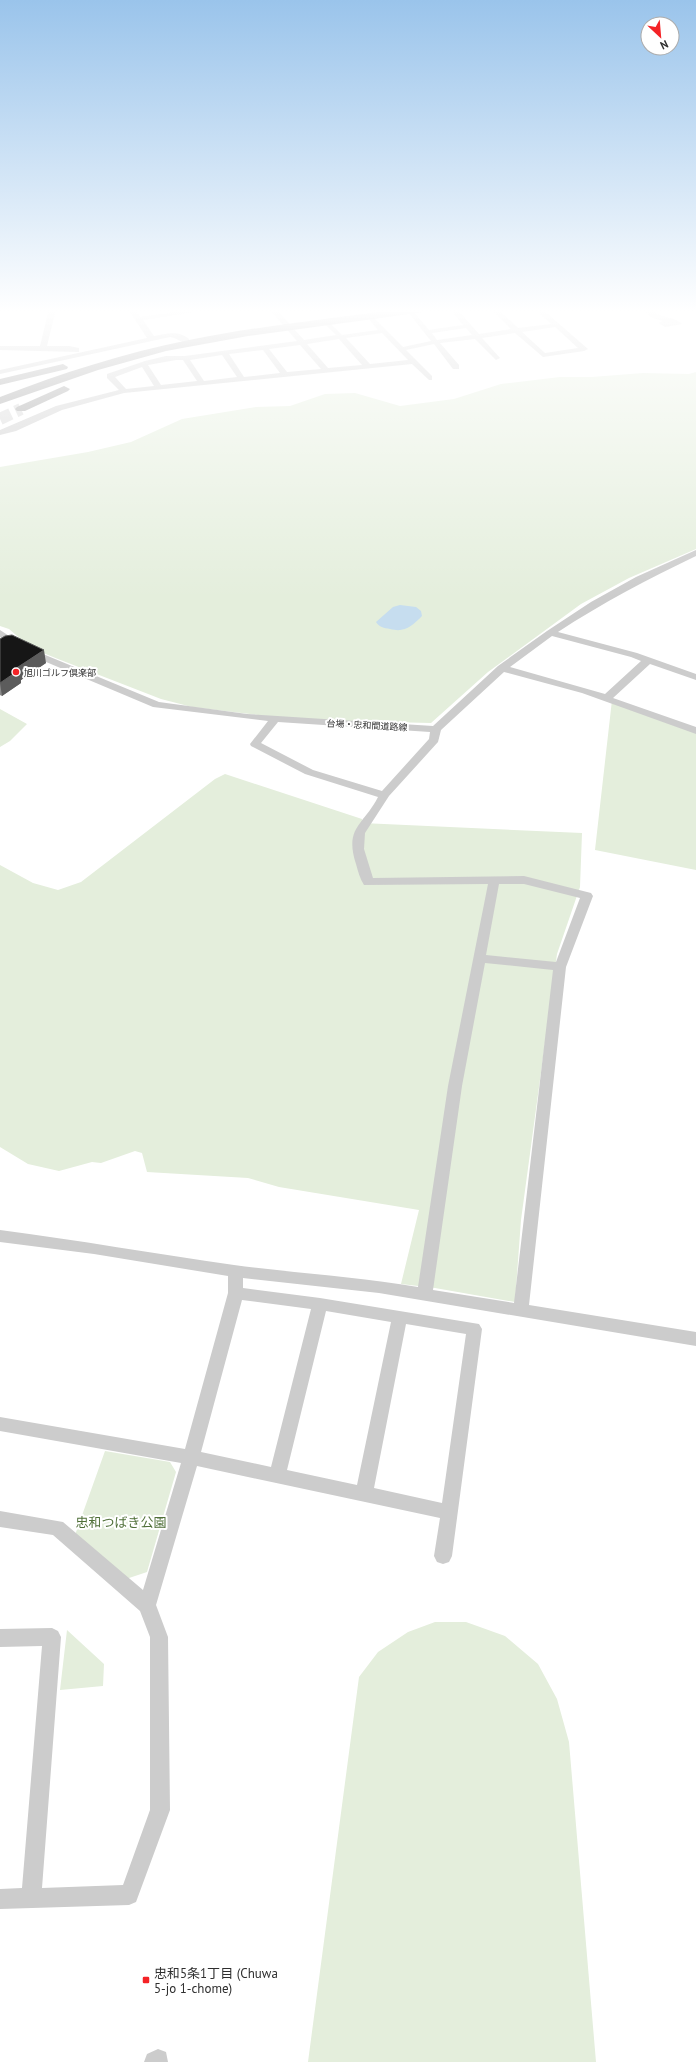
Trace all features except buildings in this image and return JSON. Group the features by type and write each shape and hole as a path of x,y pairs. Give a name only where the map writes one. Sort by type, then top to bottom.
{"highway":[{"path":"21,409 29,405"}],"street":[{"path":"0,433 13,429 59,408 70,405"},
{"path":"521,1309 560,967 587,896 524,880 368,882 360,854 358,838 370,817 380,805 384,795 434,740 436,729 502,668 550,633 594,604 639,579 696,552"},
{"name":"台場・忠和間道路線","path":"0,633 23,650 157,705 275,719 436,729"},
{"path":"550,633 648,660 696,677"},
{"path":"607,698 648,660"},
{"path":"502,668 586,691 696,731"},
{"path":"275,719 255,744 309,772 384,795"},
{"path":"425,1294 455,1086 479,958 485,936 494,881"},
{"path":"479,958 560,967"},
{"path":"0,1236 94,1248 235,1271 425,1294 696,1339"},
{"path":"147,1605 191,1457 236,1293 235,1271"},
{"path":"236,1293 320,1304 474,1329 442,1556"},
{"path":"278,1474 320,1304"},
{"path":"364,1494 400,1317"},
{"path":"0,1424 191,1457 278,1474 448,1512"},
{"path":"0,1519 57,1528 147,1605 159,1637 160,1810 129,1895 0,1899"},
{"path":"0,1638 52,1637 31,1898"}],"green space":[{"name":"旭川ゴルフ倶楽部","path":"292,405 696,405 696,549 629,578 581,604 488,672 431,723 300,720 192,707 161,699 31,648 9,629 0,626 0,467 88,452 131,442 182,419 256,407"},
{"path":"612,700 696,731 696,870 595,850"},
{"path":"0,709 27,724 10,741 0,747"},
{"path":"225,774 362,819 362,823 582,833 580,887 557,954 521,1220 515,1302 435,1288 401,1284 419,1210 279,1187 248,1178 147,1172 142,1153 135,1151 101,1163 92,1162 59,1171 28,1164 0,1147 0,865 33,883 58,890 81,882 215,779"},
{"name":"忠和つばき公園","path":"105,1451 170,1462 176,1472 147,1572 126,1579 75,1535"},
{"path":"435,1622 466,1622 505,1636 538,1664 557,1699 569,1742 596,2062 308,2062 359,1677 378,1652 408,1632"},
{"path":"67,1630 104,1664 103,1686 60,1690"}],"water":[{"path":"400,605 416,607 421,611 422,616 408,628 400,630 384,628 377,624 376,622 393,607"}],"tunnel":[{"path":"0,419 21,409"}],"place":[{"name":"旭川ゴルフ倶楽部","path":"16,672"},
{"name":"忠和5条1丁目 (Chuwa 5-jo 1-chome)","path":"146,1980"}]}
